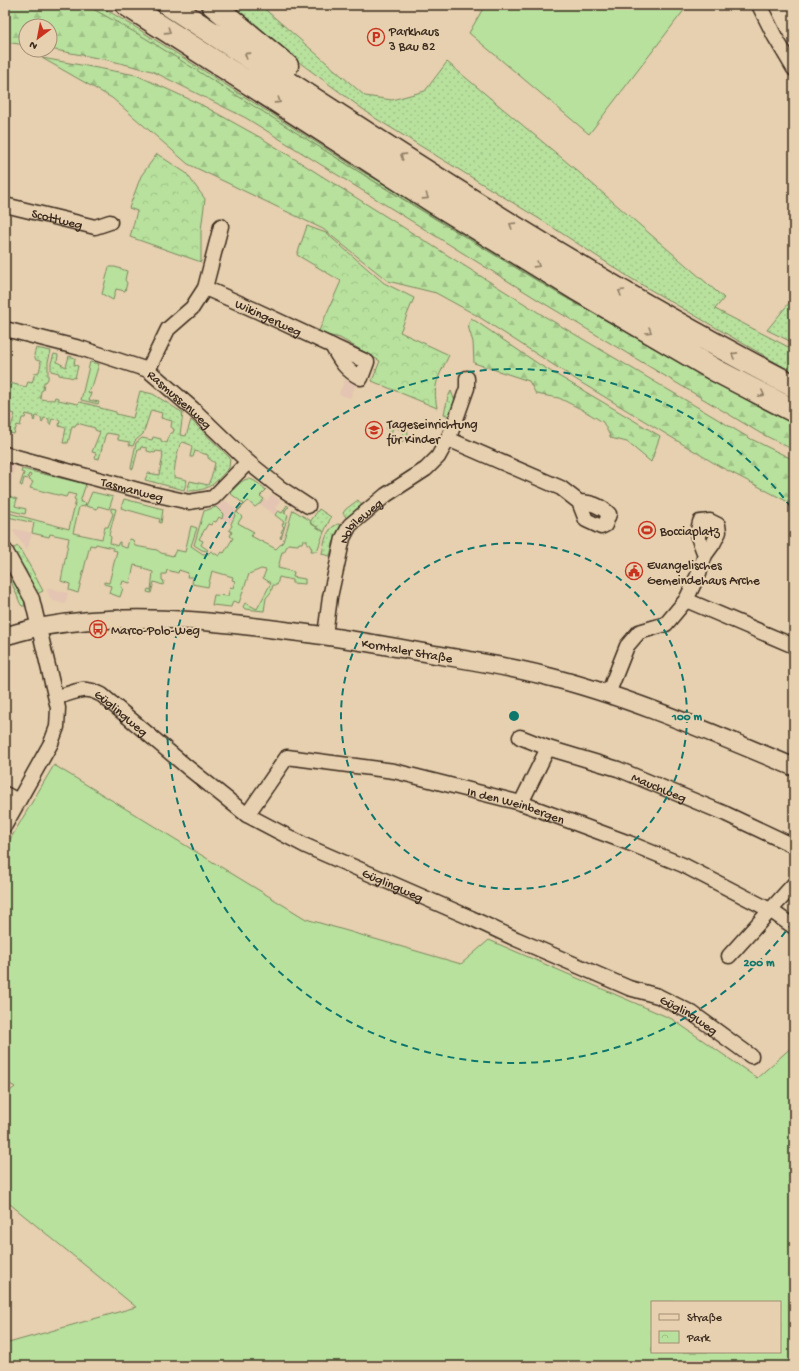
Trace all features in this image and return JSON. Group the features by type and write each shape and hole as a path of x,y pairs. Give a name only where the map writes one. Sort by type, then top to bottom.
{"highway":[{"path":"109,5 131,8 434,202 572,286 715,370 794,411"},
{"path":"169,5 362,130 593,276 738,358 794,386"},
{"path":"213,5 264,48 342,105 362,130"}],"street":[{"path":"759,5 775,37 794,69"},
{"name":"Scottweg","path":"5,205 95,227 110,222"},
{"path":"148,370 168,329 192,308 206,288 222,226"},
{"name":"Wikingerweg","path":"206,288 332,346"},
{"name":"Rasmussenweg","path":"5,329 80,348 148,370 193,408 248,462 308,506"},
{"name":"Nobileweg","path":"325,635 335,570 343,538 350,525 386,495 426,469 438,457 448,439 467,388 467,378"},
{"path":"448,439 561,488 579,502 586,520 601,527 606,525 609,514 602,508 589,502 579,502"},
{"name":"Tasmanweg","path":"5,454 189,502 213,498 248,462"},
{"path":"5,550 32,599 58,708 57,727 51,743 5,825"},
{"path":"608,694 627,646 639,632 666,624 686,600 699,573 704,555"},
{"path":"686,600 794,646"},
{"name":"Korntaler Straße","path":"5,636 39,627 112,619 164,619 217,622 325,635 489,663 543,675 608,694 794,767"},
{"name":"Güglingweg","path":"56,698 83,688 92,690 102,695 187,767 247,815 306,846 472,918 516,939 629,988 658,996 692,1013 751,1056"},
{"name":"Mauchweg","path":"520,737 548,748 618,769 726,814 794,846"},
{"path":"521,803 548,748"},
{"name":"In den Weinbergen","path":"247,815 287,757 394,771 521,803 629,843 683,865 770,910 794,927"},
{"path":"5,794 18,801"},
{"path":"729,956 794,884"}],"shaded area":[{"path":"345,380 356,384 350,398 339,394"},
{"path":"5,463 15,465 6,502 5,502"},
{"path":"272,494 280,501 275,508 278,511 275,515 260,504 264,499 267,501"},
{"path":"225,500 237,511 231,524 222,519 223,514 216,507"},
{"path":"14,529 32,533 27,550 13,531"},
{"path":"48,588 68,593 65,604 51,600 47,590"}],"green space":[{"path":"5,5 86,5 145,38 396,195 559,294 754,404 794,424 794,450 760,433 540,301 246,118 152,71 108,60 58,51 58,18 18,18 18,44 5,42"},
{"path":"86,5 98,5 132,25 361,171 411,198 794,421 794,424 754,404 559,294"},
{"path":"228,5 260,5 365,96 392,100 425,91 447,62 575,169 724,298 715,309 794,350 794,373 632,279 546,223 375,118 273,43"},
{"path":"485,5 688,5 589,134 469,33"},
{"path":"42,58 136,75 202,105 263,139 544,316 751,439 794,460 794,505 719,466 580,382 476,315 436,293 388,281 323,229 188,164 112,98"},
{"path":"157,154 186,173 205,199 201,230 201,262 130,237 137,211 129,208 141,176"},
{"path":"307,226 326,233 384,283 414,298 400,332 449,355 437,380 435,392 437,408 372,381 380,361 340,338 318,333 341,281 297,255"},
{"path":"109,267 115,267 127,271 125,291 116,289 113,300 102,294"},
{"path":"794,297 794,343 767,330"},
{"path":"471,318 540,365 660,436 651,462 627,442 611,438 603,422 581,409 559,398 536,394 529,381 474,363 473,342 468,326"},
{"path":"36,348 51,351 48,362 48,379 44,382 40,398 45,400 54,400 55,397 58,398 58,400 78,404 80,402 133,418 140,391 153,394 183,413 180,435 186,436 191,420 230,458 229,468 207,488 202,490 187,491 190,481 208,485 215,463 208,458 208,455 195,451 193,457 190,457 192,447 191,445 183,442 180,444 174,477 187,480 184,490 145,480 148,473 159,475 163,452 156,451 155,453 147,451 147,448 141,447 140,450 138,449 133,469 131,468 136,443 142,438 152,440 153,437 161,439 161,441 167,443 170,433 173,433 174,429 171,427 172,421 161,418 162,413 151,410 143,434 135,441 133,446 129,445 129,442 118,440 118,435 107,433 99,459 95,458 96,453 92,452 100,432 95,430 95,428 77,423 75,426 72,426 68,443 63,443 66,428 59,426 60,420 52,419 50,425 49,419 44,418 42,423 41,418 36,416 34,421 34,416 26,414 25,418 22,418 20,426 17,425 14,434 9,433 15,414 7,412 5,409 5,382 26,387 28,382 32,383 35,373 39,372 41,364 40,361 36,360 34,355"},
{"path":"54,354 58,355 57,362 66,367 69,356 75,358 74,365 78,366 75,378 59,375 59,373 51,371 51,363"},
{"path":"90,362 99,364 92,387 90,387 88,392 91,393 89,400 99,402 98,404 81,400"},
{"path":"451,391 455,401 451,417 444,414"},
{"path":"396,421 402,423 407,428 408,436 402,442 400,441 403,438 403,432 395,426 391,433 386,429 392,422"},
{"path":"22,469 86,484 80,502 86,503 85,506 79,507 73,533 102,539 105,527 108,527 113,514 111,508 116,509 109,535 111,537 110,543 117,546 120,542 120,546 127,548 129,539 133,540 135,546 157,550 161,553 173,556 176,550 185,552 191,526 197,528 191,546 203,554 208,554 211,551 219,556 222,552 224,553 233,538 230,536 232,532 229,530 232,526 231,524 237,511 244,504 230,493 240,483 247,479 255,481 266,490 260,496 264,499 260,504 255,507 248,501 237,512 242,517 238,523 254,532 251,536 276,549 283,542 293,510 311,521 310,523 324,532 317,551 311,551 312,548 310,547 310,544 307,544 307,540 303,540 302,543 299,543 298,545 288,544 284,552 282,552 278,568 294,572 293,577 305,579 305,584 292,583 292,580 279,577 277,585 273,585 271,592 266,598 264,611 245,609 243,607 245,603 257,609 271,583 263,578 266,570 261,569 249,574 239,603 233,601 231,607 212,605 214,595 228,596 230,587 233,588 235,581 232,580 233,577 212,571 208,587 192,584 193,577 187,577 188,573 179,570 178,573 167,570 166,574 162,574 162,580 164,581 163,585 154,582 151,593 147,592 148,589 151,590 153,572 143,569 143,567 134,565 130,583 123,581 121,587 123,588 120,597 109,593 111,586 104,584 104,582 109,583 117,551 113,550 113,548 96,544 95,546 90,545 78,593 69,590 70,584 61,581 69,538 50,534 49,537 32,533 34,523 8,517 7,521 5,518 5,512 69,529 76,495 68,493 66,497 30,488 33,482 29,480 31,475 29,474 27,479 24,478 22,486 20,485 24,473 21,472"},
{"path":"92,492 113,497 109,509 98,506 97,509 86,506"},
{"path":"7,495 17,499 15,506 26,509 25,514 8,510 9,504"},
{"path":"124,499 163,509 161,523 159,522 160,519 121,508"},
{"path":"358,500 363,507 348,520 343,513"},
{"path":"287,505 289,507 284,513 288,515 283,533 281,532 284,527 282,525 284,522 275,515 278,511 282,513"},
{"path":"216,507 223,514 222,519 219,517 216,522 213,521 211,525 208,524 199,539 203,541 201,545 208,550 202,550 194,545 204,511"},
{"path":"319,509 331,517 324,532 310,522"},
{"path":"338,524 343,525 333,543 330,556 322,554 328,532"},
{"path":"18,546 43,591 37,594 26,571 12,549"},
{"path":"14,575 24,596 25,606 22,606 20,603 11,581"},
{"path":"54,765 306,919 461,964 489,940 672,1019 757,1078 794,1045 794,1366 5,1366 5,1344 136,1307 5,1200 5,1095 15,1087 5,1081 5,848"}],"place":[{"name":"Parkhaus 3 Bau 82","path":"376,37"},
{"name":"Tageseinrichtung für Kinder","path":"374,430"},
{"name":"Bocciaplatz","path":"647,530"},
{"name":"Evangelisches Gemeindehaus Arche","path":"634,571"},
{"name":"Marco-Polo-Weg","path":"98,629"}]}
